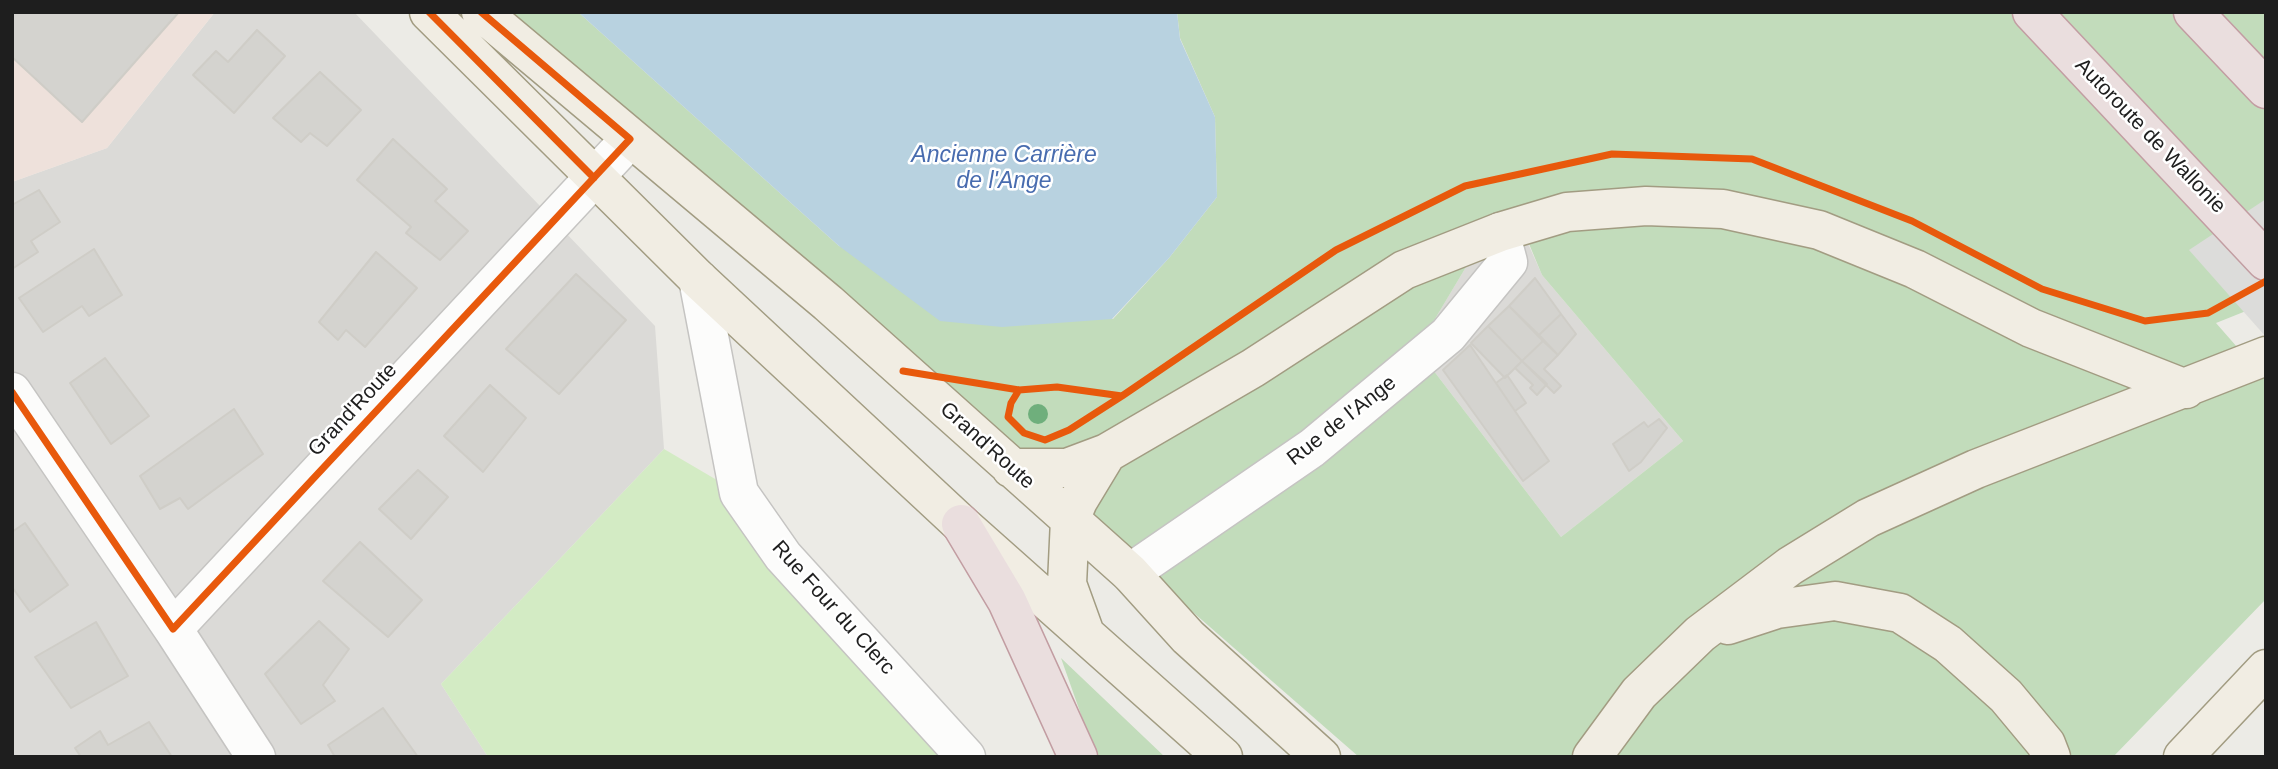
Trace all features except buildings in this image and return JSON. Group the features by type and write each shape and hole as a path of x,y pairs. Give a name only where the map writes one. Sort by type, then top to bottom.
{"highway":[{"name":"Autoroute de Wallonie","path":"2032,12 2266,261"},
{"path":"2193,12 2266,89"},
{"path":"961,524 1007,601 1078,757"}],"main road":[{"path":"429,12 698,279 961,524 1223,757"},
{"name":"Grand'Route","path":"481,12 828,303 1130,573 1188,637 1321,757"},
{"path":"1011,468 1067,468 1107,453 1253,368 1404,271 1500,232 1567,212 1646,206 1723,209 1819,230 1915,269 2031,328 2186,388"},
{"path":"1592,757 1639,693 1700,634 1790,566 1868,518 1976,469 2266,356"},
{"path":"1085,634 1067,584 1070,520 1078,501 1107,453"},
{"path":"1700,634 1777,609 1835,601 1900,613 1948,644 2006,696 2046,744 2051,757"},
{"path":"2183,757 2266,669"}],"street":[{"name":"Grand'Route","path":"173,629 630,139"},
{"name":"Rue de l'Ange","path":"1130,573 1312,448 1448,335 1508,262 1500,232"},
{"name":"Rue Four du Clerc","path":"698,279 739,493 783,556 966,757"},
{"path":"12,392 173,629 256,757"}],"shaded area":[{"path":"12,12 215,12 107,148 12,182"},
{"path":"215,12 354,12 655,326 664,449 441,684 488,757 12,757 12,182 107,148"},
{"path":"1526,239 1542,275 1683,441 1561,537 1417,349 1475,252"}],"green space":[{"path":"505,12 578,12 839,246 1113,319 1169,258 1217,197 1215,117 1180,38 1177,12 2266,12 2266,303 2216,323 2266,380 2266,599 2113,757 1359,757","holes":["1527,239 1542,275 1683,441 1561,537 1417,349 1475,252"]},
{"path":"664,449 739,493 966,757 488,757 441,684"},
{"path":"1061,658 1165,757 1096,757"}],"water":[{"name":"Ancienne Carrière de l'Ange","path":"578,12 1177,12 1180,39 1215,117 1217,197 1169,258 1112,319 1002,327 940,321 839,246"}],"pier":[{"path":"2266,199 2266,337 2189,250"}],"cycle path":[{"path":"429,12 594,178"},
{"path":"12,392 173,629 630,139 481,12"},
{"path":"903,371 1019,390 1057,387 1122,396 1336,250 1465,186 1612,154 1752,159 1912,221 2042,289 2145,321 2208,313 2266,281"},
{"path":"1019,390 1011,403 1008,417 1024,433 1045,440 1069,430 1122,396"}]}
